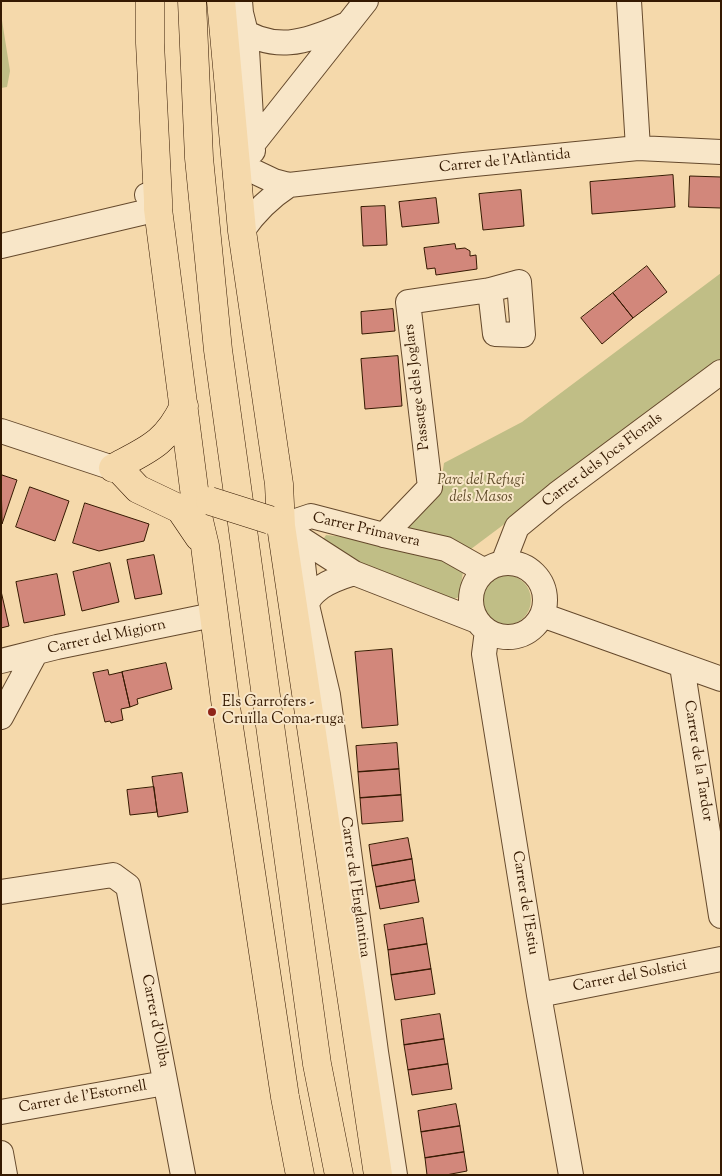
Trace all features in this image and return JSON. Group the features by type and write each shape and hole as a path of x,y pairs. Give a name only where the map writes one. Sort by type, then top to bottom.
{"main road":[{"path":"150,1 150,43 158,209 184,406 203,499 205,546 226,707 285,1098 300,1175"},
{"path":"192,1 199,158 218,350 317,1064 339,1175"},
{"path":"228,7 245,175 242,231 279,484 278,526 304,606 378,1175"},
{"path":"117,470 162,440 176,423 184,406"},
{"path":"117,470 278,526"},
{"path":"117,470 138,489 180,509 205,546"}],"street":[{"path":"253,144 366,1"},
{"path":"629,1 638,148"},
{"path":"228,7 246,33 263,41 290,43 316,38 346,25"},
{"path":"245,175 253,144 246,33"},
{"name":"Carrer de l'Atlàntida","path":"245,175 289,185 638,148 721,152"},
{"name":"Carrer de l'Atlàntida","path":"242,231 260,207 289,185"},
{"path":"1,246 158,209"},
{"name":"Passatge dels Joglars","path":"384,535 430,486 408,302 490,290"},
{"name":"Carrer dels Jocs Florals","path":"494,567 516,527 564,488 721,372"},
{"path":"1,431 117,470"},
{"name":"Carrer Primavera","path":"278,526 311,516 446,549 494,567"},
{"name":"Carrer Primavera","path":"278,526 354,573 482,626"},
{"path":"494,567 525,567 535,575 542,587 545,599 542,615 531,629 522,634 512,637 501,637 482,626 472,608 471,594 476,582 494,567"},
{"path":"304,606 319,588 330,580 354,573"},
{"name":"Carrer de l'Englantina","path":"304,606 328,695 395,1175"},
{"name":"Carrer del Migjorn","path":"1,661 57,647 213,615"},
{"path":"542,615 721,679"},
{"name":"Carrer de l'Estiu","path":"482,626 484,654 539,995 571,1175"},
{"path":"1,717 35,654"},
{"name":"Carrer de la Tardor","path":"682,666 721,916"},
{"name":"Carrer d'Oliba","path":"1,892 114,875 128,886 183,1175"},
{"name":"Carrer del Solstici","path":"539,995 721,959"},
{"name":"Carrer de l'Estornell","path":"1,1112 165,1083"},
{"path":"1,1153 5,1175"}],"green space":[{"path":"1,14 10,71 7,87 1,88"},
{"name":"Parc del Refugi dels Masos","path":"721,273 721,362 467,552 402,530 439,496 444,463 522,422"},
{"path":"326,535 397,547 435,558 451,565 463,572 459,597 442,604 321,543"},
{"path":"506,575 524,582 531,600 524,618 506,625 488,618 481,600 488,582"}],"building":[{"path":"673,175 675,207 592,214 590,182"},
{"path":"690,176 721,177 721,208 689,207"},
{"path":"521,190 524,226 483,230 479,194"},
{"path":"436,198 439,223 402,227 399,202"},
{"path":"385,206 387,245 363,246 361,207"},
{"path":"455,244 456,249 465,248 470,251 470,256 476,255 477,269 436,275 435,268 427,269 424,248"},
{"path":"647,266 667,292 633,318 613,293"},
{"path":"613,293 633,318 602,344 581,318"},
{"path":"393,309 395,331 362,334 361,312"},
{"path":"398,356 402,406 365,409 361,359"},
{"path":"1,476 17,480 2,524"},
{"path":"30,487 69,501 55,541 16,527"},
{"path":"85,503 149,524 144,541 99,551 73,543"},
{"path":"154,555 162,594 135,599 127,560"},
{"path":"110,563 119,602 82,611 73,572"},
{"path":"57,574 65,615 24,623 16,582"},
{"path":"1,591 9,626 1,628"},
{"path":"392,649 398,725 362,728 355,652"},
{"path":"166,663 172,689 137,699 138,704 130,707 122,672"},
{"path":"108,670 109,675 122,672 130,707 121,709 123,720 111,723 110,721 105,722 93,673"},
{"path":"397,743 399,769 358,772 356,746"},
{"path":"399,769 401,795 360,798 358,772"},
{"path":"182,773 188,812 158,817 152,777"},
{"path":"154,787 157,812 130,815 127,790"},
{"path":"401,795 403,821 362,824 360,798"},
{"path":"408,838 412,859 372,866 369,845"},
{"path":"412,859 415,880 376,887 372,866"},
{"path":"415,880 419,902 380,909 376,887"},
{"path":"423,918 427,944 388,950 384,925"},
{"path":"427,944 431,969 391,975 388,950"},
{"path":"431,969 435,994 395,1000 391,975"},
{"path":"440,1014 444,1039 404,1045 401,1020"},
{"path":"444,1039 448,1064 408,1070 404,1045"},
{"path":"448,1064 452,1089 412,1095 408,1070"},
{"path":"456,1104 460,1126 421,1132 418,1111"},
{"path":"460,1126 464,1152 425,1158 421,1132"},
{"path":"464,1152 467,1171 446,1175 427,1175 425,1158"}],"place":[{"name":"Els Garrofers - Cruïlla Coma-ruga","path":"212,712"}]}
